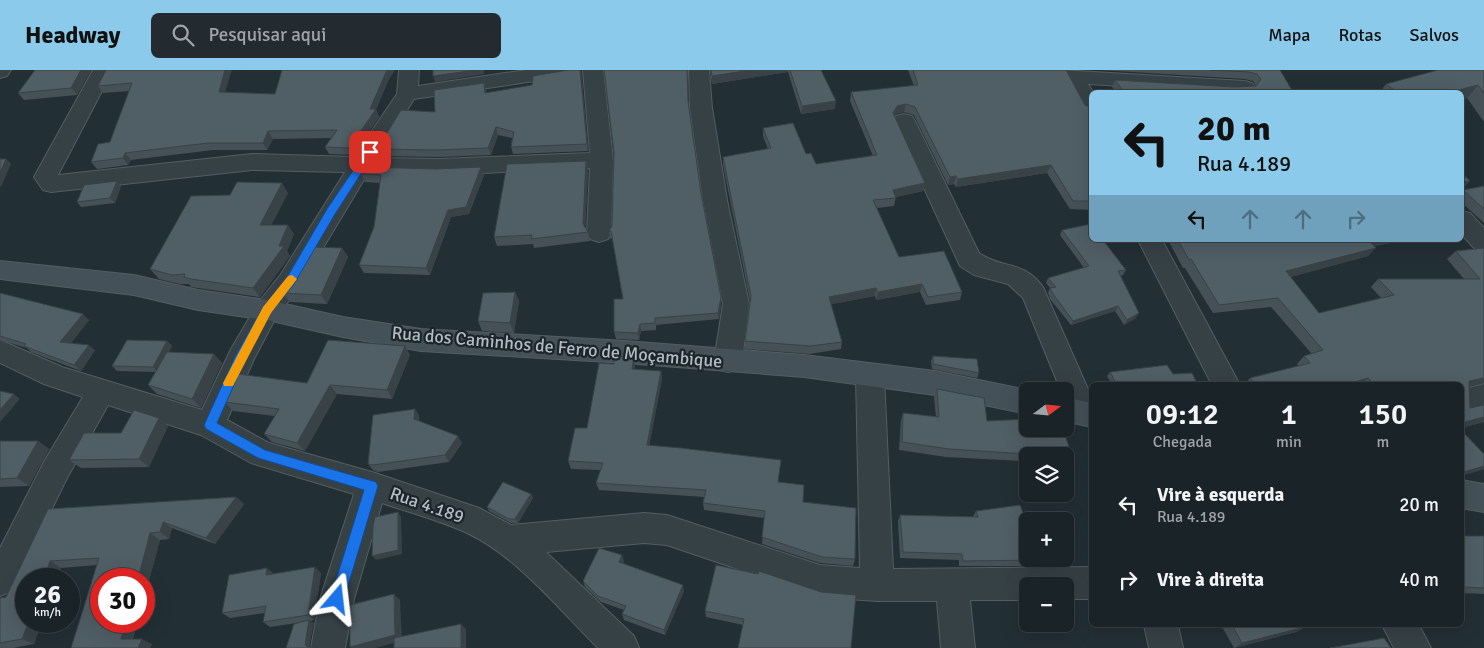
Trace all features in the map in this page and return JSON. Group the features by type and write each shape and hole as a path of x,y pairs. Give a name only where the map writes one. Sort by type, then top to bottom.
{"street":[{"path":"102,70 46,177 51,184 252,162 439,167 602,160"},
{"path":"210,425 241,357 267,310 290,281 331,211 407,94 409,70"},
{"path":"407,94 568,70"},
{"path":"594,70 602,160 599,233"},
{"path":"699,70 701,108 714,200 736,304 728,361"},
{"path":"1071,73 1245,87"},
{"path":"1071,73 1089,104"},
{"path":"904,121 969,259 983,268 1016,275 1026,282 1034,294 1080,412"},
{"path":"1464,222 1484,243"},
{"path":"1151,242 1224,382"},
{"name":"Rua dos Caminhos de Ferro de Moçambique","path":"0,270 110,281 198,300 267,310 343,327 421,340 625,352 804,366 935,383 1019,400"},
{"name":"Rua 4.189","path":"0,351 54,376 210,425 262,454 372,486 479,524 508,540 547,573 622,648"},
{"path":"870,376 877,585"},
{"path":"0,580 56,469 101,391"},
{"path":"1464,401 1484,396"},
{"path":"328,648 337,599 372,486"},
{"path":"1464,495 1484,498"},
{"path":"508,540 644,528 668,530 820,581 877,585 1089,583"},
{"path":"952,584 958,648"},
{"path":"1161,627 1166,648"},
{"path":"1400,627 1414,648"}],"building":[{"path":"35,70 81,70 71,88 18,93"},
{"path":"106,70 225,70 219,92 275,94 282,70 387,70 370,109 376,109 349,148 325,147 337,130 268,131 263,143 208,143 125,153 123,158 91,162 98,144 110,142 132,83 98,86"},
{"path":"433,70 476,70 433,76"},
{"path":"568,70 580,70 587,144 511,147 514,132 496,127 488,148 436,150 377,149 401,110 435,112 434,90 484,83 485,93 532,85 533,76"},
{"path":"604,70 687,70 688,101 701,193 721,297 718,313 655,318 655,323 640,324 638,333 614,332 614,299 623,299 611,231 609,231 612,226 614,153"},
{"path":"711,70 751,70 712,76"},
{"path":"790,70 821,70 836,101 802,106"},
{"path":"913,70 1066,70 1085,105 1089,107 1089,201 1073,201 1051,165 958,179 956,176 950,177 915,107 906,104 897,106 893,113 925,183 893,190 896,198 873,200 899,257 944,251 962,292 928,297 922,284 878,292 876,288 829,297 842,342 810,346 745,341 751,296 723,157 771,148 763,128 793,123 806,154 811,153 816,164 877,155 851,92 918,85"},
{"path":"1211,70 1280,70 1292,90 1122,90 1115,80 1234,87 1256,86 1261,79 1257,74"},
{"path":"1438,70 1484,70 1484,93 1478,85 1459,90 1394,90 1386,84"},
{"path":"0,159 6,159 0,173"},
{"path":"586,161 583,224 588,232 531,239 532,235 494,237 507,164"},
{"path":"365,167 436,169 481,167 466,207 448,210 426,268 359,265 374,227 381,175 361,174"},
{"path":"1464,176 1470,181 1464,182"},
{"path":"117,181 110,198 77,202 84,185"},
{"path":"237,182 282,183 260,225 288,225 279,246 284,246 253,288 191,279 184,277 185,274 172,275 150,269 191,196 230,195"},
{"path":"1484,186 1484,209 1464,191"},
{"path":"1089,224 1089,242 1105,242 1126,270 1118,271 1139,313 1127,320 1118,306 1073,321 1053,294 1050,288 1056,287 1048,278 1089,266 1062,230"},
{"path":"1179,242 1370,242 1376,248 1286,271 1319,313 1394,295 1378,279 1480,279 1456,251 1484,248 1484,378 1469,381 1470,408 1484,405 1484,417 1464,422 1464,382 1372,382 1368,378 1355,382 1253,382 1250,378 1310,363 1304,356 1323,350 1278,298 1219,305 1191,259 1189,260"},
{"path":"314,247 342,248 321,295 283,293 294,279"},
{"path":"515,292 510,323 478,321 483,293"},
{"path":"0,293 83,314 60,342 89,345 74,365 24,346 26,344 0,336"},
{"path":"127,340 167,341 153,367 112,366"},
{"path":"328,340 405,346 387,390 330,385 297,443 264,434 279,409 225,402 238,374 307,383"},
{"path":"167,352 214,354 192,399 148,385"},
{"path":"614,356 634,357 632,369 661,371 647,445 781,460 778,482 804,485 803,502 856,508 855,559 822,557 762,537 765,511 703,503 706,490 596,483 603,463 568,461 575,428 587,428 599,363 614,364"},
{"path":"933,356 977,359 979,373 933,364"},
{"path":"1167,365 1173,374 1192,373 1196,382 1115,382 1110,372"},
{"path":"937,389 984,398 987,421 1019,419 1019,438 1066,438 1069,447 1019,447 1019,454 949,449 902,442 903,413 939,417"},
{"path":"0,391 14,394 0,410"},
{"path":"415,409 414,419 458,436 445,455 373,465 368,464 373,415"},
{"path":"134,410 159,418 139,459 69,460 84,433 121,433"},
{"path":"1464,433 1484,454 1484,466 1464,472"},
{"path":"0,441 38,441 17,478 0,479"},
{"path":"503,482 531,494 515,519 509,519 487,507"},
{"path":"236,497 206,538 163,522 160,532 150,533 141,568 96,568 99,558 50,561 48,568 20,568 48,509"},
{"path":"1020,505 1023,512 1019,512 1019,560 963,561 962,554 903,552 900,515 978,517 976,511"},
{"path":"398,512 398,550 372,556 375,517"},
{"path":"1464,536 1484,536 1484,588 1464,587"},
{"path":"599,548 622,555 619,562 683,585 664,630 622,614 626,606 598,596 583,581"},
{"path":"716,565 758,574 759,571 821,592 856,595 851,648 738,648 744,619 705,611"},
{"path":"315,567 308,615 263,622 266,606 222,613 229,575 267,568 266,575"},
{"path":"15,578 15,633 24,633 22,639 0,643 0,598 6,597"},
{"path":"90,587 90,633 123,633 121,639 142,639 138,648 71,648 76,633 80,633 80,619"},
{"path":"394,594 395,635 350,647 350,605"},
{"path":"309,620 305,645 313,647 286,648 294,624"},
{"path":"461,624 461,648 394,648 394,638"},
{"path":"1233,627 1305,627 1242,643"},
{"path":"1384,638 1391,648 1330,648"}],"slow traffic":[{"path":"229,383 267,310 292,279"}],"route":[{"path":"337,599 372,486 262,454 210,425 241,357 267,310 290,281 331,211 370,152"}]}
